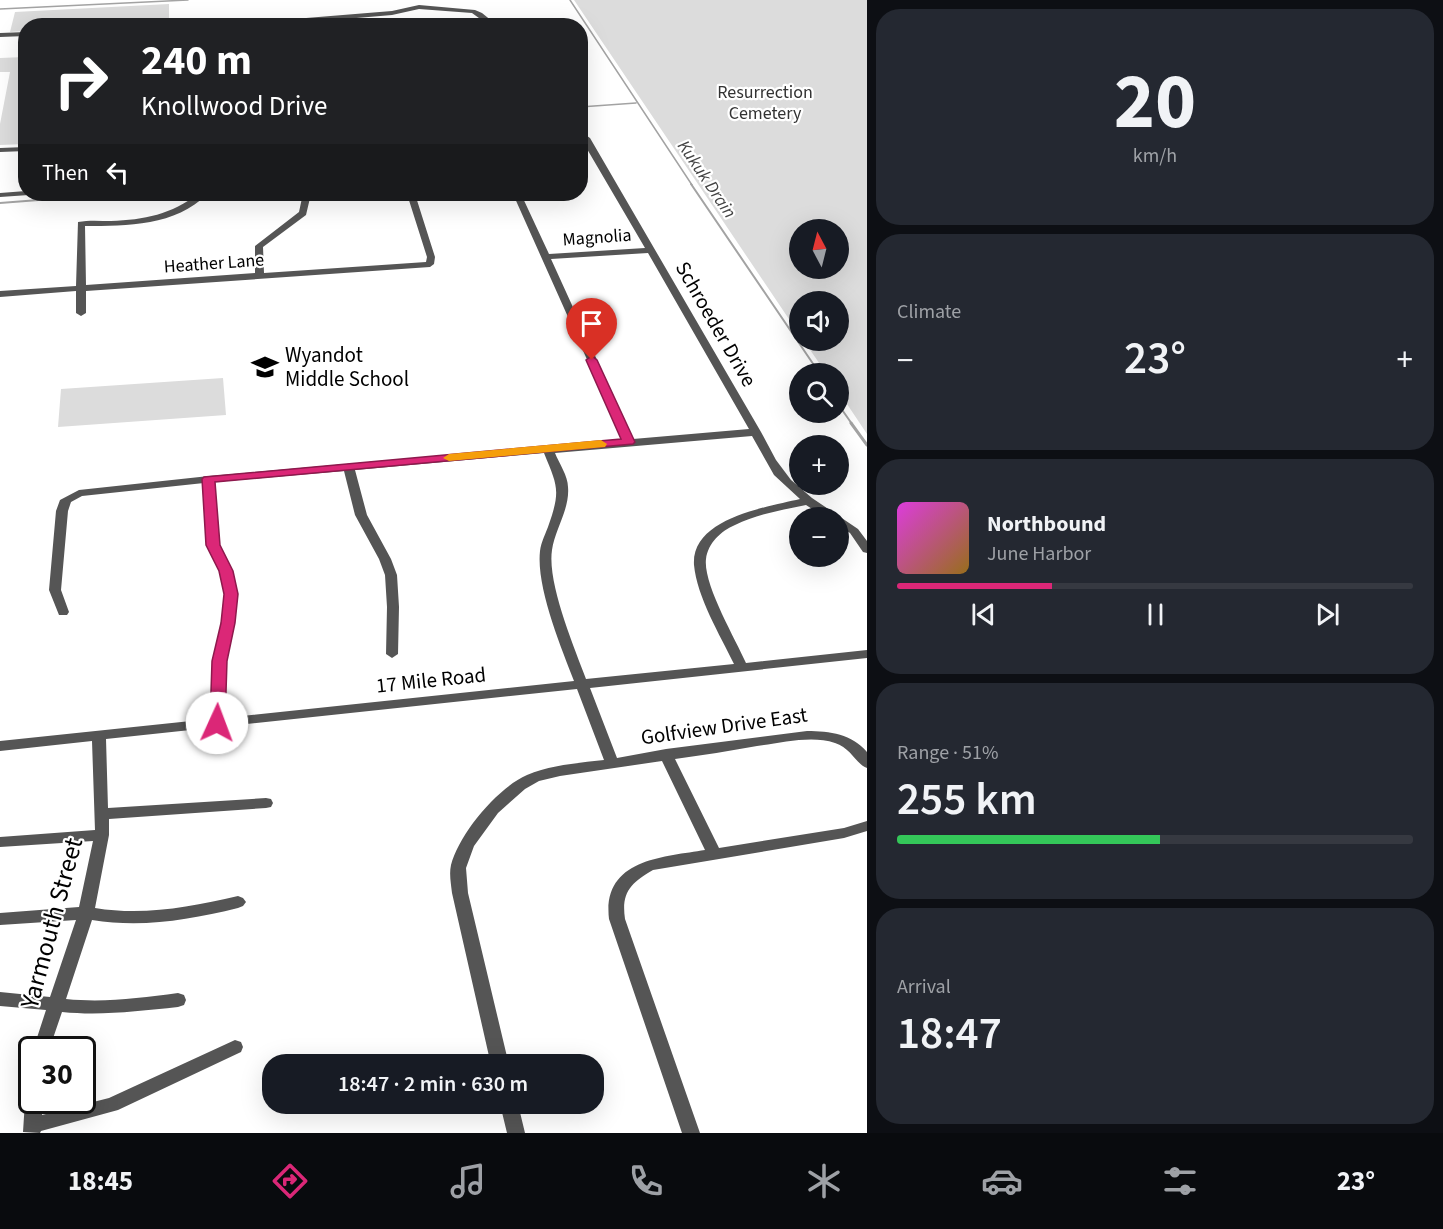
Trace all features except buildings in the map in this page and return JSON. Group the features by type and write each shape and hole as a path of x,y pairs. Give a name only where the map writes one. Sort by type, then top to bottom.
{"street":[{"path":"330,18 392,13 424,7 473,11 485,18"},
{"path":"0,35 18,34"},
{"name":"Schroeder Drive","path":"588,142 756,432 766,457 782,479 807,501 818,507"},
{"path":"0,150 18,149"},
{"path":"0,195 18,194"},
{"path":"81,314 81,224 158,218 185,208 194,201"},
{"path":"260,276 259,246 303,213 305,201"},
{"name":"Heather Lane","path":"0,294 430,264 431,257 413,201"},
{"path":"520,201 629,442"},
{"name":"Magnolia","path":"545,257 650,250"},
{"path":"63,612 55,590 62,511 70,496 209,479 756,432"},
{"path":"548,449 563,486 560,509 546,550 547,574 552,598 581,684 612,763"},
{"path":"349,467 361,515 391,575 393,654"},
{"path":"209,479 213,545 226,571 231,594 228,623 219,661 217,723"},
{"path":"741,666 704,582 700,562 704,545 730,522 807,501"},
{"name":"Schroeder Drive","path":"849,527 867,549"},
{"name":"17 Mile Road","path":"0,746 867,654"},
{"name":"Golfview Drive East","path":"497,1054 460,893 459,864 489,814 520,785 543,775 666,754 796,736 824,735 850,743 858,749 867,763"},
{"name":"Yarmouth Street","path":"45,1036 86,913 102,835 99,736"},
{"path":"666,754 714,854"},
{"path":"103,814 266,803"},
{"path":"691,1133 617,919 615,902 620,888 627,879 649,865 844,833 867,826"},
{"path":"0,842 102,835"},
{"path":"0,919 86,913 112,917 156,917 192,913 238,902"},
{"path":"0,999 55,1005 117,1007 178,1000"},
{"path":"34,1114 33,1129 112,1105 235,1047"},
{"path":"511,1114 516,1133"}],"green space":[{"name":"Resurrection Cemetery","path":"574,0 867,0 867,434 849,407 849,363 819,363 811,351 849,351 849,291 789,291 789,319"},
{"path":"169,4 169,18 18,18 18,31 10,32 15,12"},
{"path":"18,57 18,144 0,145 0,124 10,72 0,72 0,58"},
{"path":"223,378 226,415 58,427 61,389"}],"waterway":[{"name":"Kukuk Drain","path":"0,9 188,0"},
{"name":"Kukuk Drain","path":"570,0 582,18"},
{"name":"Kukuk Drain","path":"588,27 692,185"},
{"path":"588,106 636,103"},
{"name":"Kukuk Drain","path":"691,184 813,363"},
{"path":"0,203 26,201"},
{"name":"Kukuk Drain","path":"849,420 852,424"},
{"name":"Kukuk Drain","path":"851,423 867,445"}],"slow traffic":[{"path":"449,458 601,444"}],"place":[{"name":"Wyandot Middle School","path":"265,367"}],"route":[{"path":"217,723 219,661 228,623 231,594 229,578 213,545 209,479 629,442 592,360"}]}
